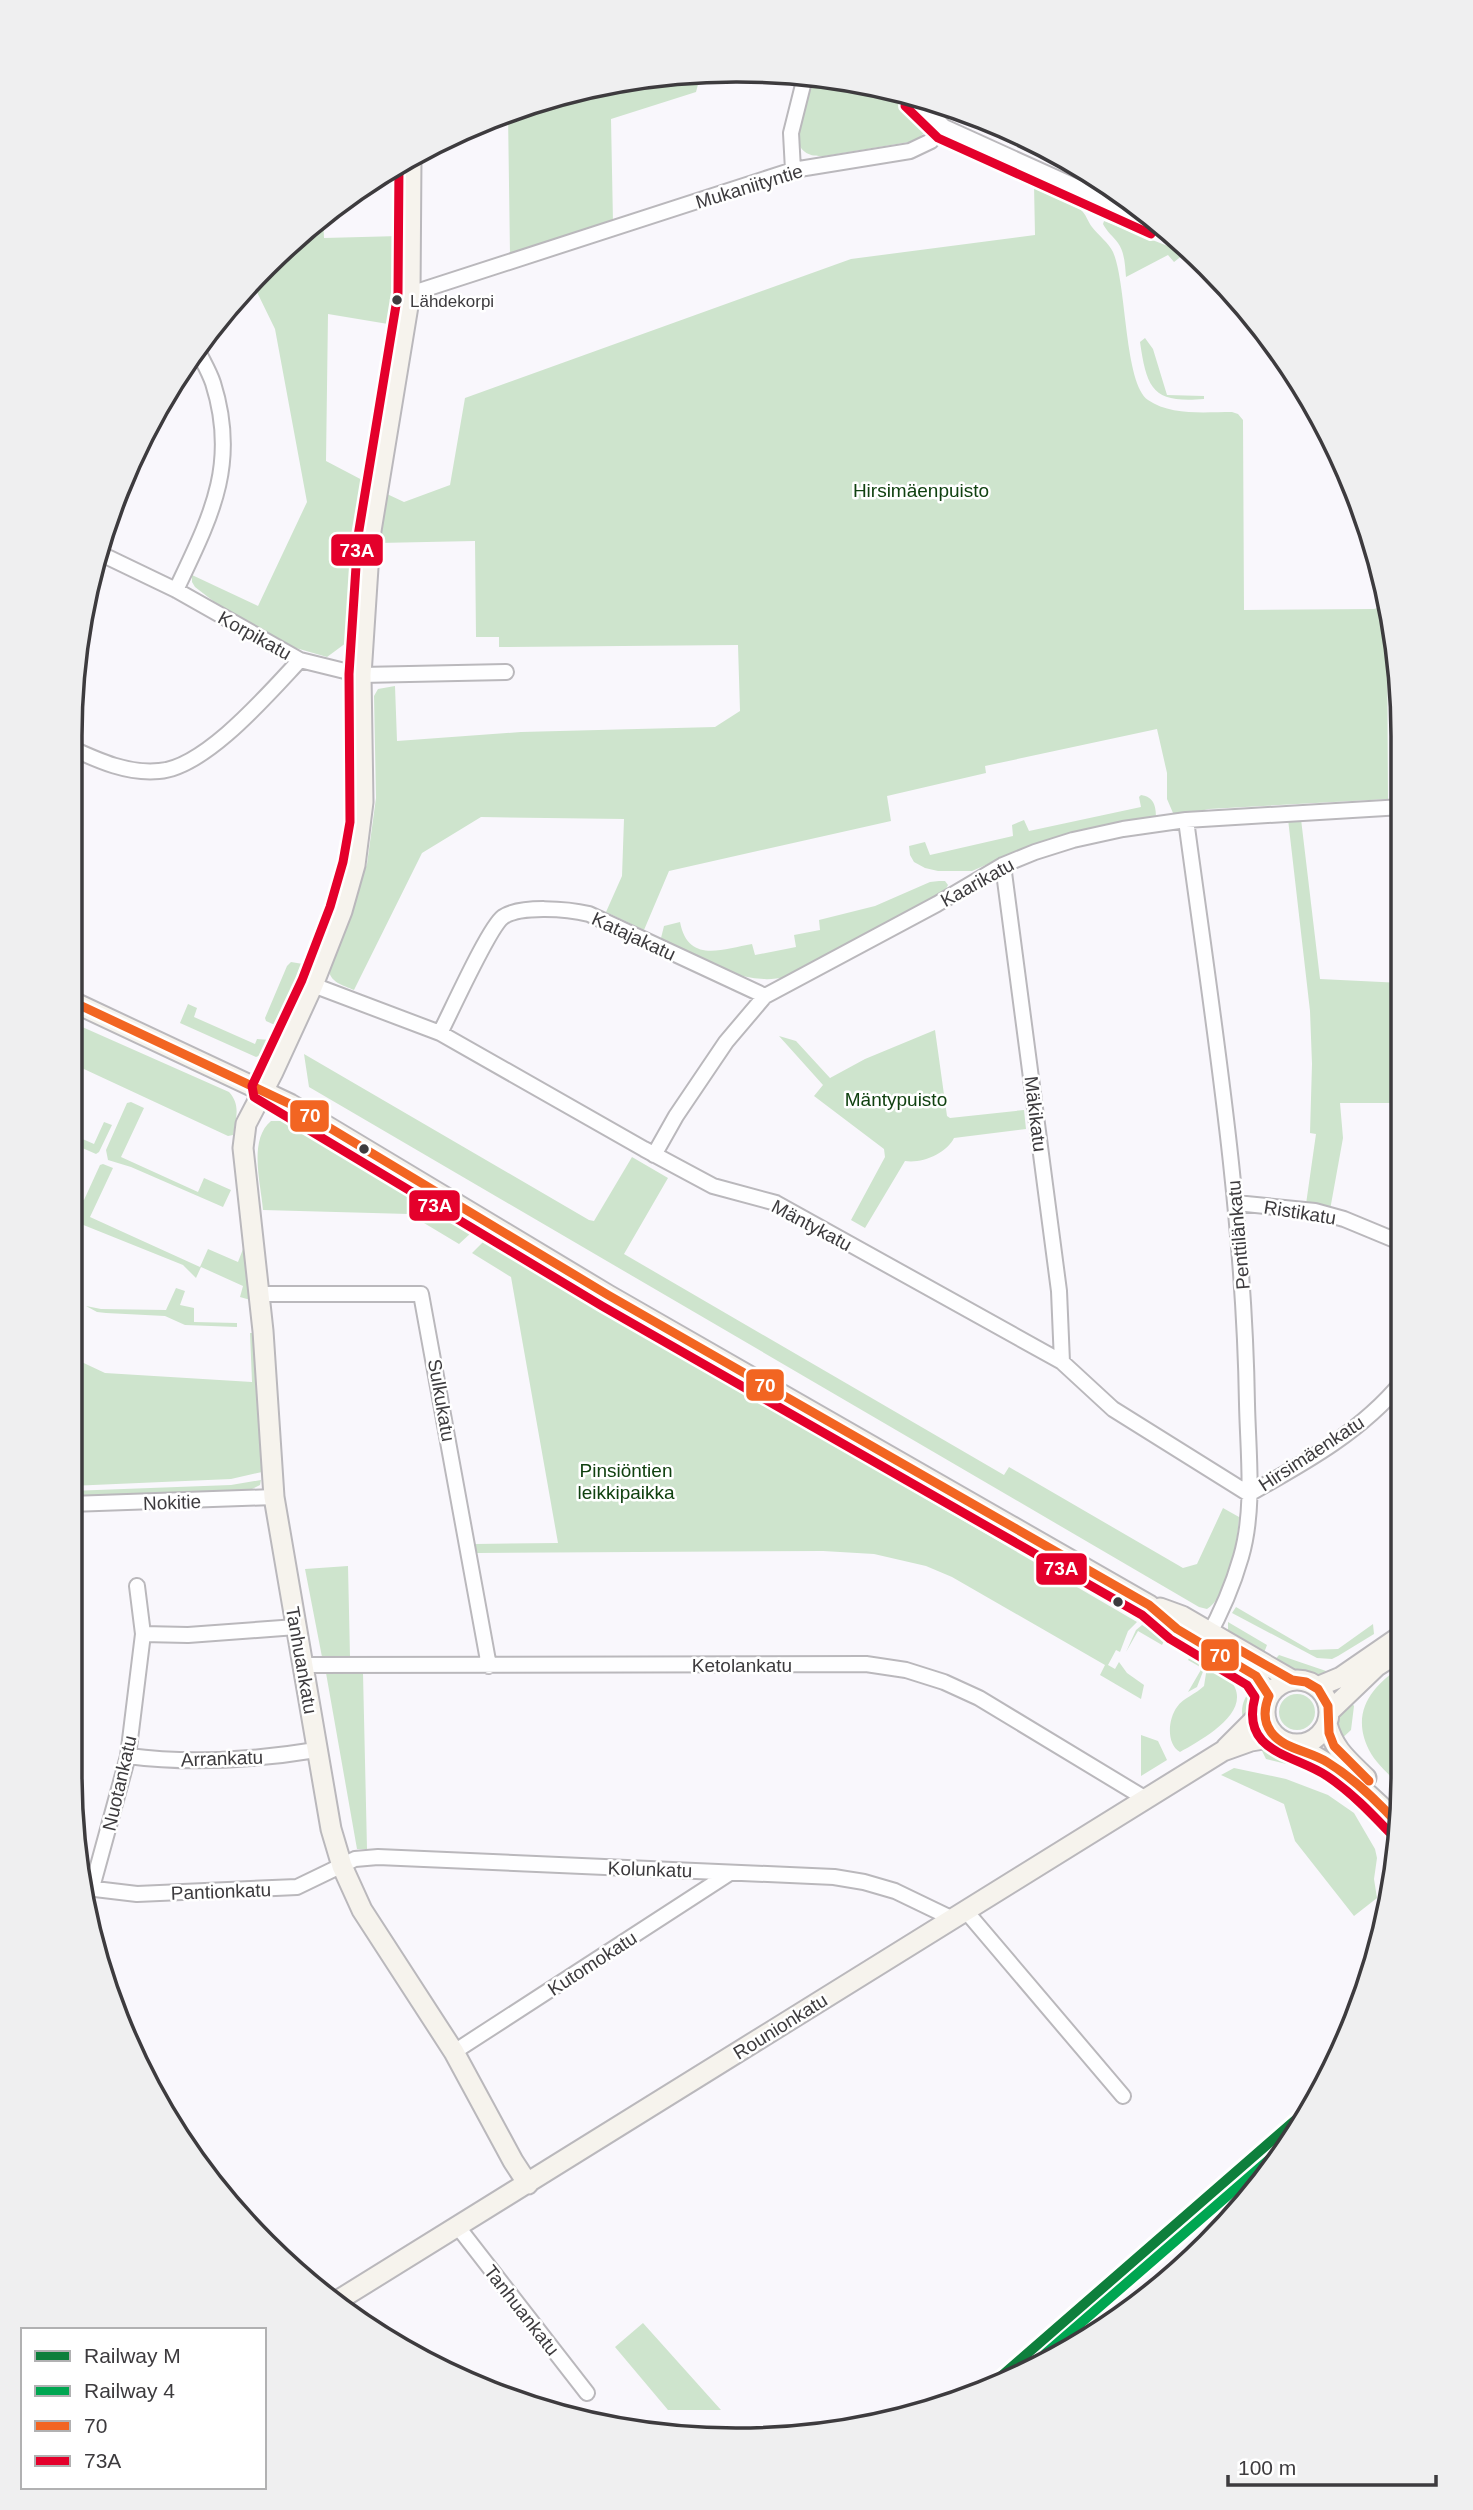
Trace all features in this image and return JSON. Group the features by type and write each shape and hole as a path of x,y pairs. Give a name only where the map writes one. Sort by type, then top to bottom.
{"main road":[{"name":"Tanhuankatu","path":"411,169 410,294 370,537 361,675 363,802 355,864 342,911 313,985 246,1124 243,1148 259,1294 274,1497 331,1829 342,1866 362,1910 454,2052 528,2184"},
{"path":"82,1007 264,1090 619,1301 1149,1605 1177,1629 1207,1638 1292,1681"},
{"path":"1207,1638 1255,1676 1267,1703 1265,1720 1285,1741 1326,1761 1352,1780 1389,1815"},
{"path":"1317,1687 1341,1676 1391,1642"},
{"path":"1285,1741 1314,1740 1328,1718 1377,1666 1391,1657"},
{"path":"1267,1703 1283,1683 1301,1680 1317,1687 1328,1703 1331,1740 1337,1750 1390,1802"},
{"name":"Rounionkatu","path":"1223,1751 1267,1703"},
{"name":"Rounionkatu","path":"344,2297 1223,1751 1251,1741 1285,1741"}],"street":[{"path":"793,170 791,133 803,86"},
{"path":"929,112 944,127 1120,207"},
{"name":"Mukaniityntie","path":"410,294 793,170 910,151 932,141 944,127"},
{"path":"176,590 212,514 223,468 223,426 213,382 202,360"},
{"name":"Korpikatu","path":"108,557 176,590 300,660 361,675 506,672"},
{"path":"82,753 117,767 139,771 162,771 191,760 253,710 300,660"},
{"name":"Kaarikatu","path":"654,1155 676,1116 720,1051 765,996 937,904 1003,865 1073,840 1123,829 1186,820 1391,808"},
{"name":"Penttilänkatu","path":"1186,820 1236,1203 1246,1332 1249,1494 1241,1556 1207,1638"},
{"name":"Mäkikatu","path":"1003,865 1059,1291 1062,1362"},
{"name":"Katajakatu","path":"440,1033 495,924 515,912 526,910 566,910 589,914 765,996"},
{"name":"Mäntykatu","path":"313,985 440,1033 713,1186 776,1203 1062,1362 1113,1409 1249,1494"},
{"name":"Ristikatu","path":"1236,1203 1315,1211 1344,1219 1391,1238"},
{"name":"Sulkukatu","path":"259,1294 421,1294 489,1666"},
{"name":"Hirsimäenkatu","path":"1249,1494 1336,1442 1360,1424 1391,1393"},
{"name":"Nokitie","path":"82,1504 274,1497"},
{"name":"Nuotankatu","path":"95,1889 93,1884 128,1756 143,1634 136,1586"},
{"path":"143,1634 188,1635 296,1627"},
{"name":"Ketolankatu","path":"304,1665 866,1664 906,1670 944,1682 979,1698 1146,1799"},
{"name":"Arrankatu","path":"128,1756 162,1761 281,1756 316,1750"},
{"name":"Kolunkatu","path":"342,1866 355,1859 378,1857 834,1877 895,1891 958,1914"},
{"name":"Pantionkatu","path":"95,1889 137,1894 297,1887 342,1866"},
{"name":"Kutomokatu","path":"454,2052 730,1873"},
{"path":"958,1914 1123,2096"},
{"name":"Tanhuankatu","path":"458,2227 587,2393"}],"green space":[{"path":"698,84 696,92 611,119 613,223 510,255 508,124 609,95"},
{"path":"807,87 864,95 906,105 914,107 924,118 925,132 909,142 825,156 806,153 797,136"},
{"name":"Hirsimäenpuisto","path":"1034,185 1081,210 1113,252 1118,267 1134,374 1140,390 1148,400 1178,411 1232,412 1243,420 1244,610 1378,608 1387,676 1388,799 1209,809 1180,815 1173,813 1167,799 1167,773 1157,729 985,766 986,773 887,796 891,821 669,871 644,930 606,912 622,876 624,819 481,817 422,853 354,990 334,980 329,967 367,864 376,798 374,696 378,689 395,686 397,741 521,732 715,727 740,711 738,645 499,647 499,637 476,637 475,541 378,543 387,494 404,502 450,485 465,398 851,259 1035,235"},
{"path":"1104,221 1170,247 1181,257 1174,262 1168,255 1126,277 1122,251 1103,224"},
{"path":"324,229 324,238 400,236 399,292 394,325 328,314 326,461 366,482 346,643 327,657 282,644 230,614 192,582 192,575 258,606 307,502 275,329 257,292"},
{"path":"1145,338 1153,349 1167,395 1204,396 1204,399 1173,399 1156,390 1150,382 1143,358 1140,342"},
{"path":"1141,795 1153,803 1156,818 1031,845 972,871 938,871 925,868 914,862 910,855 909,846 925,842 930,855 1013,836 1012,825 1024,820 1029,831 1141,807"},
{"path":"1288,819 1301,819 1320,979 1391,982 1391,1103 1340,1103 1343,1138 1330,1210 1306,1204 1316,1134 1310,1133 1310,1011"},
{"path":"945,881 948,885 944,893 786,977 760,979 736,974 661,938 664,926 680,922 690,944 698,949 708,951 752,944 755,955 796,947 794,935 820,930 819,920 875,906 930,882"},
{"path":"291,962 303,964 277,1026 265,1018"},
{"path":"188,1004 197,1008 194,1017 255,1044 257,1039 270,1040 267,1049 256,1057 180,1023"},
{"path":"82,1027 229,1092 235,1102 236,1118 233,1135 228,1136 82,1068"},
{"name":"Mäntypuisto","path":"935,1030 947,1116 950,1118 1024,1110 1026,1129 954,1138 946,1148 933,1156 919,1161 905,1161 865,1228 851,1220 885,1157 884,1149 814,1096 823,1085 779,1036 796,1041 830,1078 865,1059"},
{"path":"304,1054 589,1220 594,1221 632,1157 668,1178 624,1254 1004,1475 1009,1467 1183,1568 1197,1564 1223,1508 1239,1517 1234,1553 1221,1593 1207,1609 1199,1607 309,1087"},
{"path":"127,1103 144,1108 121,1157 198,1192 204,1178 231,1190 223,1207 131,1167 108,1160 106,1150"},
{"path":"271,1121 287,1123 472,1232 459,1244 409,1214 263,1210 258,1151 264,1129"},
{"path":"104,1122 112,1125 96,1154 82,1148 82,1139 94,1144"},
{"path":"100,1165 113,1168 90,1217 200,1267 208,1249 238,1262 243,1249 248,1249 254,1301 240,1297 243,1286 201,1267 196,1278 183,1265 82,1224 82,1199"},
{"name":"Pinsiöntien leikkipaikka","path":"484,1241 1137,1622 1128,1631 1120,1652 1116,1650 1108,1665 1115,1669 1119,1662 1127,1673 1144,1685 1141,1699 1100,1675 1105,1665 952,1577 926,1566 874,1554 823,1551 477,1553 475,1544 558,1543 511,1277 472,1253"},
{"path":"176,1288 185,1291 180,1305 194,1308 194,1322 237,1323 237,1327 185,1325 165,1316 97,1312 86,1306 101,1309 166,1310"},
{"path":"250,1333 254,1333 262,1472 231,1479 82,1485 82,1362 105,1373 252,1382"},
{"path":"261,1480 260,1485 248,1491 82,1498 82,1491 231,1485"},
{"path":"348,1566 350,1657 322,1657 305,1569"},
{"path":"1236,1607 1310,1650 1338,1649 1373,1624 1374,1634 1332,1659 1317,1658 1232,1613"},
{"path":"1228,1622 1267,1645 1262,1658 1228,1634"},
{"path":"1142,1625 1165,1639 1162,1645 1138,1631 1126,1652 1136,1630"},
{"path":"1191,1655 1202,1661 1204,1669 1197,1687 1188,1692 1202,1668 1188,1660"},
{"path":"1279,1655 1329,1672 1307,1676 1293,1672 1272,1663"},
{"path":"1210,1666 1229,1679 1236,1691 1237,1702 1223,1723 1180,1752 1172,1743 1170,1731 1174,1712 1180,1704 1204,1686 1207,1667"},
{"path":"326,1673 363,1673 367,1849 357,1849"},
{"path":"1391,1674 1391,1776 1369,1750 1362,1724 1367,1701"},
{"path":"1253,1688 1254,1705 1243,1720 1244,1702"},
{"path":"1297,1694 1310,1699 1315,1712 1310,1725 1297,1730 1284,1725 1279,1712 1284,1699"},
{"path":"1350,1700 1354,1706 1351,1730 1338,1742 1336,1721"},
{"path":"1141,1735 1158,1741 1167,1760 1141,1776"},
{"path":"1267,1746 1314,1763 1309,1768 1303,1768 1266,1759 1260,1747"},
{"path":"1234,1768 1286,1779 1328,1795 1354,1813 1375,1849 1377,1858 1374,1879 1377,1898 1354,1916 1295,1841 1284,1804 1221,1775"},
{"path":"643,2323 721,2410 668,2410 615,2347"}],"rail line":[{"name":"M","path":"1013,2366 1285,2129"},
{"name":"4","path":"1057,2344 1258,2169"}],"transit line":[{"name":"73A","path":"905,106 938,138 1151,234"},
{"name":"73A","path":"399,176 398,293 358,536 349,674 350,822 343,862 330,907 302,980 252,1086 254,1097 602,1306 1142,1615 1170,1639 1247,1685 1255,1697 1252,1716 1255,1730 1262,1741 1336,1782 1388,1831"},
{"name":"70","path":"82,1006 290,1104 608,1295 1149,1605 1177,1629 1256,1676 1269,1696 1265,1710 1266,1719 1268,1728 1276,1738 1320,1758 1337,1769 1366,1791 1389,1814"},
{"name":"70","path":"1236,1648 1292,1680 1306,1682 1318,1689 1328,1706 1329,1733 1334,1746 1369,1781"}],"place":[{"name":"Lähdekorpi","path":"397,300"}]}
